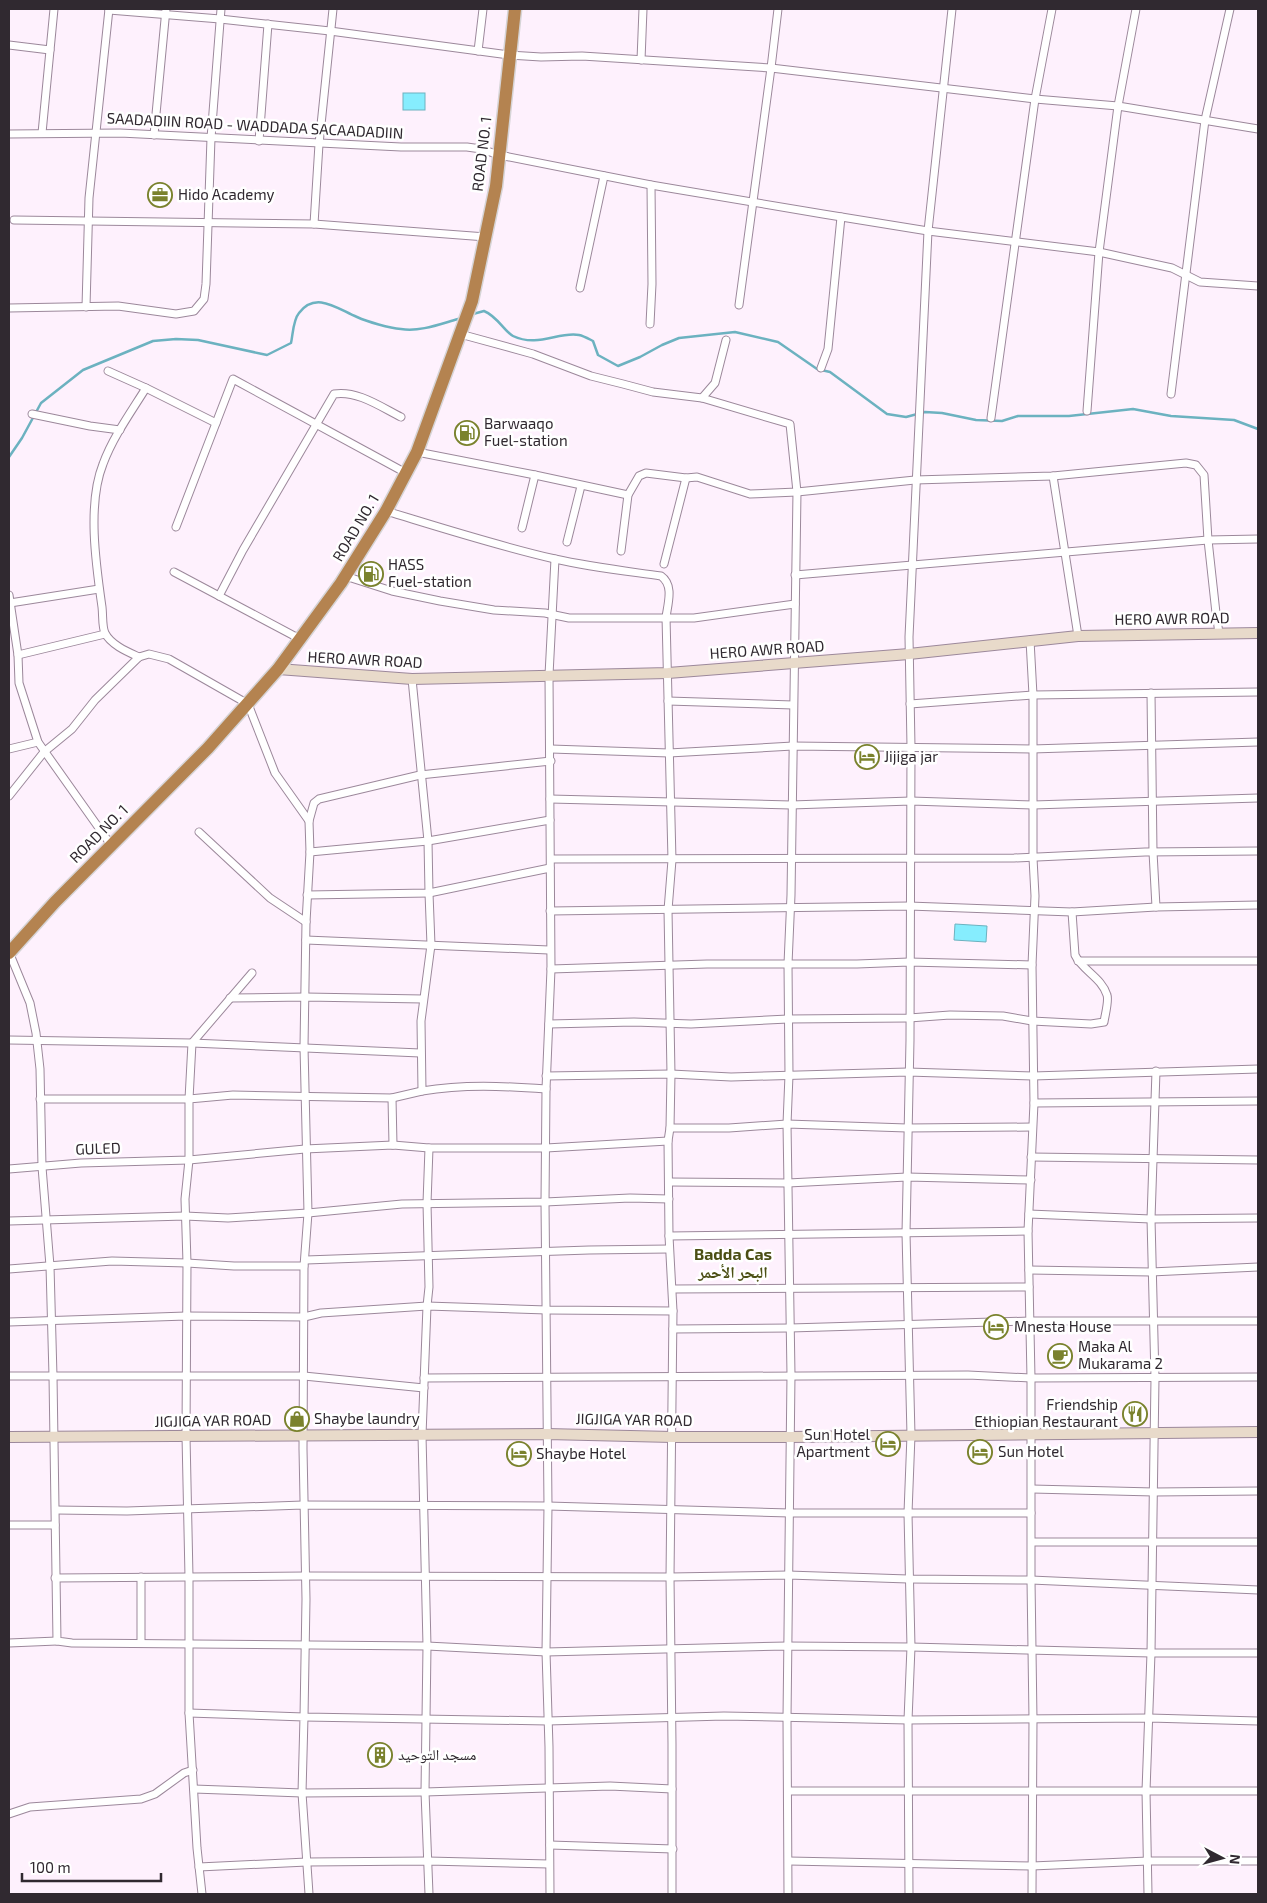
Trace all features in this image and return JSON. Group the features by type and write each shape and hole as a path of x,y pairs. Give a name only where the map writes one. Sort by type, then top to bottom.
{"highway":[{"name":"ROAD NO. 1","path":"9,953 208,748 278,669 345,576 386,511 417,452 472,301 496,186 515,9"}],"street":[{"path":"42,133 54,9"},
{"path":"9,308 118,306 176,314 194,311 204,300 211,138 221,9"},
{"path":"314,224 319,144 333,9"},
{"path":"478,51 483,9"},
{"path":"642,60 643,9"},
{"path":"739,305 778,9"},
{"path":"909,1894 908,1720 911,1647 908,1513 911,1435 906,1234 911,565 928,231 952,9"},
{"path":"992,418 1014,242 1035,99 1052,9"},
{"path":"1087,411 1099,252 1118,106 1136,9"},
{"path":"1171,394 1205,120 1230,9"},
{"path":"86,307 90,188 109,10 165,12 330,31 509,55 541,57 582,56 771,68 1035,99 1118,106 1258,129"},
{"path":"154,135 165,12"},
{"path":"259,141 268,24"},
{"path":"9,45 50,50"},
{"name":"SAADADIIN ROAD - WADDADA SACAADADIIN","path":"9,134 96,133 400,147 467,146 499,155 604,176 841,217 928,231 1099,252 1172,268 1200,282 1258,286"},
{"path":"580,288 604,176"},
{"path":"650,324 652,185"},
{"path":"821,368 828,350 841,217"},
{"path":"14,220 314,224 486,237"},
{"path":"460,334 533,354 591,376 653,392 702,398 790,424 797,492 788,964 787,1124 791,1375 787,1646 788,1894"},
{"path":"702,398 715,383 726,340"},
{"path":"108,371 216,423"},
{"path":"176,527 233,379 406,473"},
{"path":"139,657 120,648 105,634 99,589 94,522 95,494 102,464 146,388"},
{"path":"218,596 334,394 342,392 354,395 401,417"},
{"path":"32,414 120,430"},
{"path":"417,452 628,495"},
{"path":"621,551 628,495 639,476 646,473 686,478 697,477 750,494 797,492 915,480 1052,476 1186,464 1196,465 1204,474 1208,540 1219,633"},
{"path":"522,528 535,475"},
{"path":"1052,476 1078,636"},
{"path":"664,564 686,478"},
{"path":"568,542 581,486"},
{"path":"386,511 465,535 555,559 661,576 669,586 666,618 672,860 668,910 668,966 672,1074 668,1141 669,1236 674,1311 670,1578 672,1894"},
{"path":"795,574 1208,540 1258,539"},
{"path":"550,1894 548,1787 550,1747 546,1652 548,1506 545,1202 546,1076 551,969 549,675 555,559"},
{"path":"174,572 300,639"},
{"path":"345,576 392,591 440,602 494,610 552,614 570,618 694,618 795,604"},
{"path":"99,589 9,599 18,655 18,683 38,742 111,846"},
{"name":"HERO AWR ROAD","path":"278,669 412,679 668,673 909,654 1078,636 1258,633"},
{"path":"18,655 105,634"},
{"path":"1030,640 1034,912 1032,966 1034,1103 1028,1232 1033,1651 1032,1894"},
{"path":"9,796 44,752 72,729 95,700 139,657 149,654 168,659 248,704 275,773 309,821"},
{"path":"412,679 428,841 431,945 423,999 420,1053 422,1091"},
{"path":"910,704 1032,695 1258,692"},
{"path":"1151,693 1153,852 1156,907"},
{"path":"668,701 793,705"},
{"path":"9,750 38,742"},
{"path":"551,749 669,753 793,746 1032,749 1258,742"},
{"path":"309,1894 302,1793 305,1576 303,1505 304,1317 308,1213 304,1047 306,922 310,852 309,821 314,802 319,799 420,775 550,761"},
{"path":"550,799 791,805 910,801 1033,804 1258,798"},
{"path":"310,852 428,841 550,820"},
{"path":"199,832 270,898 306,922"},
{"path":"550,859 1032,858 1153,852 1258,851"},
{"path":"307,895 429,893 550,868"},
{"path":"550,911 909,906 1072,912 1156,907 1258,905"},
{"path":"549,1024 670,1022 691,1024 788,1019 909,1018 959,1015 1003,1016 1032,1021 1091,1024 1104,1022 1108,996 1102,985 1078,961 1075,955 1072,912"},
{"path":"306,940 550,950"},
{"path":"9,953 30,1003 40,1069 42,1167 50,1266 54,1376 53,1437 56,1510 55,1578 57,1641"},
{"path":"1078,961 1258,961"},
{"path":"551,969 707,964 909,962 1032,966"},
{"path":"202,1894 189,1714 189,1576 186,1508 187,1263 185,1216 189,1160 189,1099 192,1043 252,973"},
{"path":"230,998 423,999"},
{"path":"9,1040 192,1043 420,1053"},
{"path":"546,1076 672,1074 731,1077 908,1072 1033,1076 1258,1069"},
{"path":"1148,1894 1146,1790 1154,1492 1151,1219 1156,1071"},
{"path":"40,1100 189,1099 233,1096 392,1098 422,1091 458,1086 546,1089"},
{"path":"392,1098 393,1145"},
{"path":"1034,1103 1258,1101"},
{"path":"670,1128 730,1128 787,1124 907,1128 1032,1127"},
{"name":"GULED","path":"9,1169 81,1163 189,1160 393,1145 429,1148 546,1148 668,1141"},
{"path":"429,1148 430,1287 427,1306 422,1434 427,1646 425,1792 429,1894"},
{"path":"1032,1157 1258,1160"},
{"path":"669,1182 788,1183 907,1177 1031,1180"},
{"path":"9,1220 185,1216 228,1218 428,1203 545,1202 630,1198 669,1199"},
{"path":"1029,1214 1151,1219 1258,1218"},
{"path":"669,1236 1028,1232"},
{"path":"9,1269 112,1261 234,1266 429,1255 670,1249"},
{"path":"1029,1270 1151,1272 1258,1266"},
{"path":"673,1289 907,1286 1029,1287"},
{"path":"9,1322 186,1316 304,1317 321,1313 427,1306 547,1310 674,1311"},
{"path":"673,1329 790,1328 1030,1321 1258,1321"},
{"path":"424,1378 791,1375 968,1375 1031,1378 1258,1377"},
{"path":"9,1376 304,1376 424,1388"},
{"name":"JIGJIGA YAR ROAD","path":"9,1437 422,1434 790,1437 1258,1432"},
{"path":"1032,1489 1154,1492 1258,1491"},
{"path":"56,1510 127,1511 303,1505 671,1508 790,1513 1031,1513"},
{"path":"9,1525 55,1525"},
{"path":"1032,1542 1258,1542"},
{"path":"55,1578 189,1576 670,1578 788,1575 908,1579 1031,1580 1258,1590"},
{"path":"141,1577 141,1643"},
{"path":"9,1643 57,1641 72,1643 427,1646 546,1652 787,1646 1151,1653 1258,1653"},
{"path":"189,1714 548,1721 724,1716 908,1720 1148,1718 1258,1721"},
{"path":"9,1814 30,1806 140,1799 155,1794 184,1773 193,1770"},
{"path":"194,1789 302,1793 425,1792 610,1786 672,1789"},
{"path":"788,1791 1258,1791"},
{"path":"550,1845 673,1849"},
{"path":"199,1867 307,1862 428,1861 549,1864"},
{"path":"789,1861 1032,1866 1148,1861 1258,1861"}],"water":[{"path":"403,93 425,93 425,110 403,110"},
{"path":"955,924 987,926 986,942 954,940"}],"waterway":[{"path":"9,457 41,403 83,370 153,341 198,340 267,355 291,343 294,323 299,313 306,306 320,302 367,321 408,330 458,319"},
{"path":"473,314 484,311 489,313 510,334 522,339 540,340 571,334 583,336 593,341 598,355 618,366 679,338 735,332 778,342 817,369 830,372 887,414 906,417 925,412 942,413 976,420 1002,421 1018,416 1069,416 1133,409 1171,416 1234,420 1258,429"}],"place":[{"name":"Hido Academy","path":"160,195"},
{"name":"Barwaaqo Fuel-station","path":"467,433"},
{"name":"HASS Fuel-station","path":"371,574"},
{"name":"Jijiga jar","path":"867,757"},
{"name":"Mnesta House","path":"996,1327"},
{"name":"Maka Al Mukarama 2","path":"1060,1356"},
{"name":"Friendship Ethiopian Restaurant","path":"1135,1414"},
{"name":"Shaybe laundry","path":"297,1419"},
{"name":"Sun Hotel Apartment","path":"888,1444"},
{"name":"Sun Hotel","path":"980,1452"},
{"name":"Shaybe Hotel","path":"519,1454"},
{"name":"مسجد التوحيد","path":"380,1755"}],"district":[{"name":"Badda Cas البحر الأحمر","path":"733,1263"}]}
